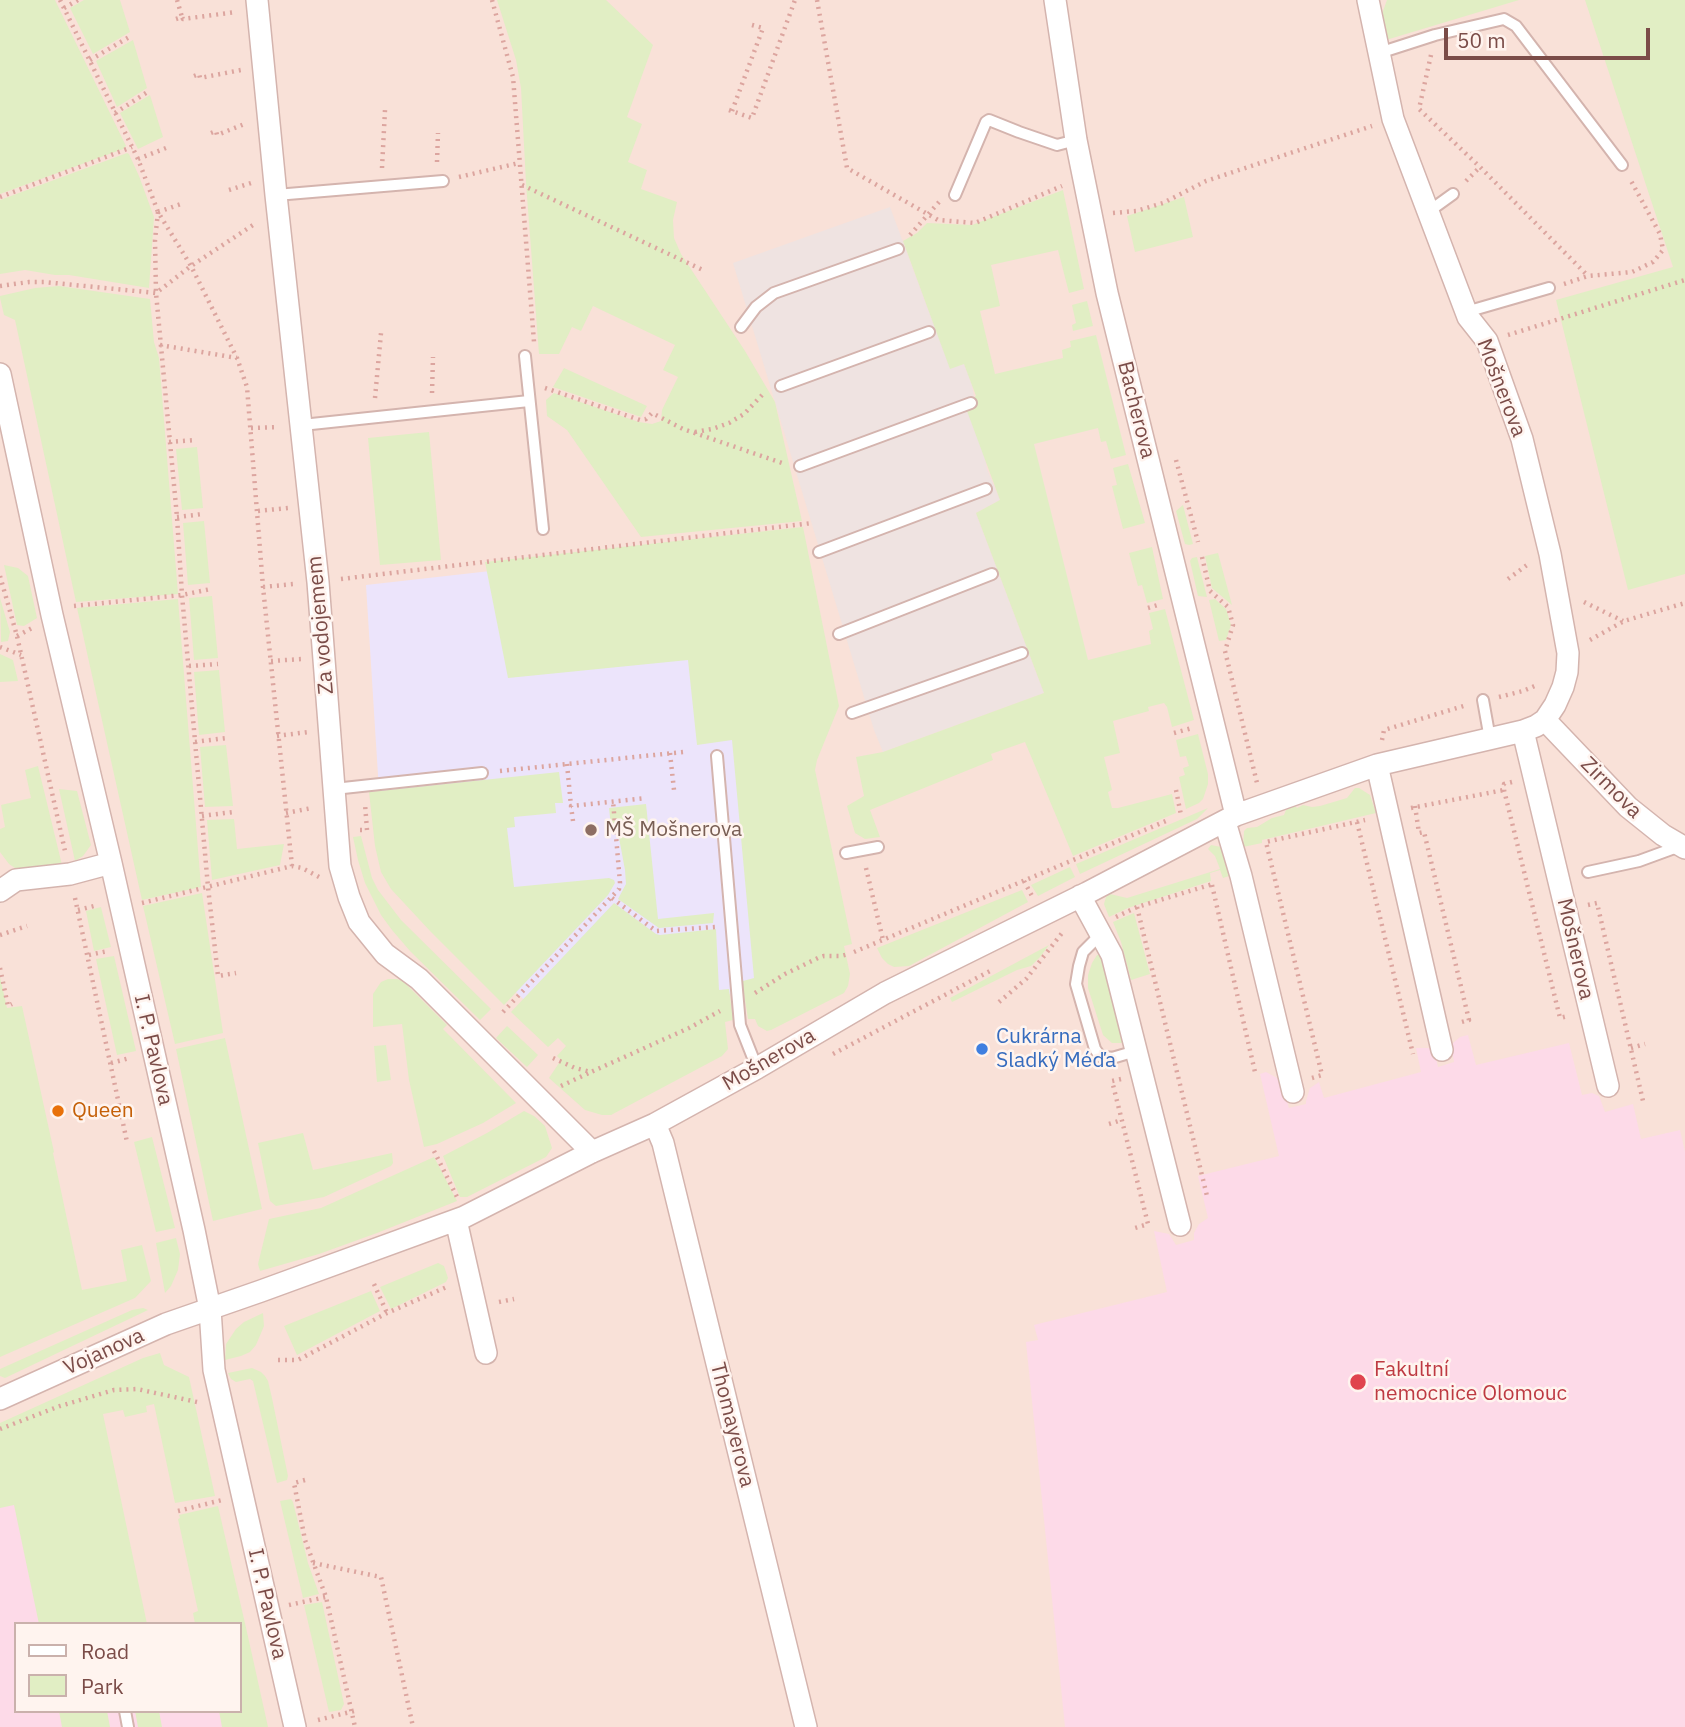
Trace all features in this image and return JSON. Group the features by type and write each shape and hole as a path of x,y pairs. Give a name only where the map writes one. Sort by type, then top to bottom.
{"street":[{"name":"Za vodojemem","path":"257,0 276,195 292,426 318,582 340,866 349,897 359,922 385,954 419,979 592,1152"},
{"name":"Bacherova","path":"1055,0 1076,140 1107,293 1231,819"},
{"name":"Mošnerova","path":"210,1309 460,1218 654,1124 885,993 1231,819 1377,765 1523,731 1545,720 1563,687 1568,653 1550,554 1522,439 1487,341 1466,312 1393,119 1368,0"},
{"name":"I. P. Pavlova","path":"0,374 52,615 191,1217 210,1309 214,1370 295,1726"},
{"name":"Zirmova","path":"1545,720 1628,807 1650,826 1683,847"},
{"name":"Mošnerova","path":"1523,731 1608,1086"},
{"path":"1377,765 1441,1050"},
{"path":"1231,819 1241,876 1292,1088"},
{"path":"0,891 16,880 70,874 111,863"},
{"path":"1080,896 1106,927 1180,1225"},
{"name":"Thomayerova","path":"654,1124 663,1143 806,1727"},
{"path":"460,1218 485,1353"},
{"name":"Vojanova","path":"0,1399 166,1324 210,1309"}],"lane":[{"path":"1379,53 1435,35 1504,19 1516,26 1622,165"},
{"path":"955,195 985,122 989,120 1057,145 1076,140"},
{"path":"276,195 443,181"},
{"path":"1428,212 1453,194"},
{"path":"741,327 756,307 774,293 898,249"},
{"path":"1466,312 1549,288"},
{"path":"780,386 929,332"},
{"path":"525,356 543,529"},
{"path":"292,426 529,401"},
{"path":"800,466 971,403"},
{"path":"819,552 986,489"},
{"path":"839,634 992,574"},
{"path":"852,713 1022,653"},
{"path":"1483,700 1490,739"},
{"path":"717,756 740,1025 757,1068"},
{"path":"334,789 482,773"},
{"path":"846,853 878,847"},
{"path":"1588,872 1639,861 1683,847"},
{"path":"1106,927 1083,952 1076,984 1100,1056 1112,1058 1129,1053"}],"path":[{"path":"60,0 138,159 158,212 191,266 237,358 247,387 258,510 261,584 283,809 292,866"},
{"path":"64,8 78,0"},
{"path":"177,0 179,18 183,19 239,12"},
{"path":"492,0 513,77 534,346"},
{"path":"752,25 763,29 731,110 752,118 795,0"},
{"path":"817,0 847,169 928,216 938,220 975,223 1066,184"},
{"path":"1435,35 1419,109 1588,276 1632,272 1653,262 1663,250 1660,234 1622,165"},
{"path":"90,60 131,36"},
{"path":"194,76 200,74 200,78 244,69"},
{"path":"115,113 149,91"},
{"path":"382,176 384,110 387,110"},
{"path":"1110,213 1136,211 1155,205 1206,181 1393,119"},
{"path":"211,133 216,131 217,135 249,123"},
{"path":"438,133 437,171 443,181 519,163"},
{"path":"0,197 132,147"},
{"path":"138,159 166,148"},
{"path":"229,190 258,182"},
{"path":"521,185 705,271"},
{"path":"158,212 184,203"},
{"path":"158,212 155,240 156,293 208,887 218,976 236,973"},
{"path":"898,249 928,216"},
{"path":"0,286 44,282 156,293 191,266 262,219"},
{"path":"1487,341 1685,281"},
{"path":"374,406 381,333"},
{"path":"160,345 237,358"},
{"path":"431,401 433,357"},
{"path":"552,390 640,420 652,413 692,432 785,464 800,466"},
{"path":"692,432 712,429 736,419 766,391"},
{"path":"243,434 292,426"},
{"path":"169,442 196,440"},
{"path":"250,509 290,508"},
{"path":"177,517 203,514"},
{"path":"318,582 813,523"},
{"path":"1202,557 1210,591 1228,607 1233,625 1225,651 1263,806"},
{"path":"1508,579 1525,565 1530,577"},
{"path":"0,576 22,656 68,864"},
{"path":"261,584 296,584"},
{"path":"1556,587 1624,621"},
{"path":"17,636 52,615 77,605 182,595 211,589"},
{"path":"1568,653 1624,621 1685,603"},
{"path":"0,647 22,656"},
{"path":"269,658 303,659"},
{"path":"188,666 218,664"},
{"path":"1377,765 1384,730 1483,700 1523,691 1536,686 1544,678"},
{"path":"1174,733 1200,726"},
{"path":"276,733 310,732"},
{"path":"195,742 226,738"},
{"path":"482,773 683,752"},
{"path":"670,753 674,790"},
{"path":"567,764 573,821"},
{"path":"363,786 367,830"},
{"path":"1176,790 1181,815"},
{"path":"1469,1020 1424,832 1419,834 1415,806 1504,790 1560,1018"},
{"path":"571,806 646,798"},
{"path":"503,1012 619,888 613,802"},
{"path":"283,809 317,807"},
{"path":"746,998 824,956 841,957 852,953 1193,810"},
{"path":"202,816 233,812"},
{"path":"1292,1088 1322,1075 1266,842 1357,822 1413,1054"},
{"path":"862,850 883,940"},
{"path":"1072,861 1075,868"},
{"path":"121,908 292,866 320,877"},
{"path":"1024,881 1033,899"},
{"path":"1106,927 1137,907 1212,885 1255,1072"},
{"path":"612,898 656,931 730,925"},
{"path":"1566,909 1597,903 1643,1101"},
{"path":"1137,907 1207,1196"},
{"path":"78,910 127,1142"},
{"path":"0,935 27,926"},
{"path":"999,1002 1026,979 1063,931"},
{"path":"827,1058 1000,966"},
{"path":"0,968 8,1006 12,1004"},
{"path":"555,1089 730,1006"},
{"path":"1631,1048 1645,1044"},
{"path":"111,1063 138,1056"},
{"path":"553,1058 592,1072"},
{"path":"1135,1228 1148,1224 1112,1081 1142,1073"},
{"path":"1109,1124 1122,1121"},
{"path":"434,1151 456,1193 460,1218"},
{"path":"374,1284 387,1313"},
{"path":"278,1360 298,1360 387,1313 453,1284"},
{"path":"499,1302 514,1299"},
{"path":"0,1429 60,1406 114,1390 137,1389 201,1404"},
{"path":"304,1480 294,1483 305,1540 326,1597 355,1711 355,1727"},
{"path":"178,1510 223,1500"},
{"path":"312,1563 381,1577 413,1727"},
{"path":"268,1609 326,1597"},
{"path":"334,1634 341,1633"},
{"path":"295,1726 355,1711"}],"shaded area":[{"path":"0,0 1685,0 1685,1727 0,1727"},
{"path":"890,207 950,368 964,364 972,385 987,469 1000,500 976,513 1044,693 883,752 874,730 733,263"},
{"name":"MŠ Mošnerova","path":"739,543 824,950 587,1060 386,868 366,585"},
{"name":"Fakultní nemocnice Olomouc","path":"1468,1035 1476,1065 1569,1043 1582,1095 1592,1093 1599,1096 1605,1112 1633,1104 1641,1139 1680,1130 1685,1152 1685,1727 1065,1727 1026,1342 1038,1340 1034,1325 1167,1292 1154,1231 1169,1234 1176,1245 1194,1240 1199,1224 1208,1218 1198,1176 1279,1156 1260,1074 1266,1072 1277,1078 1289,1108 1306,1104 1310,1088 1319,1082 1324,1098 1421,1072 1416,1048 1429,1048 1435,1054 1438,1067 1454,1062 1453,1043"},
{"path":"0,1472 80,1622 14,1622 14,1713 241,1713 251,1727 0,1727"}],"green space":[{"path":"0,0 55,0 126,146 0,194"},
{"path":"84,0 120,0 130,32 93,54 70,8"},
{"path":"497,0 606,0 653,45 627,117 642,124 628,162 647,170 641,189 677,202 673,220 674,238 681,254 775,402 802,521 641,537 567,430 547,416 546,400 554,393 639,422 652,424 661,421 662,410 678,377 663,370 675,345 593,306 581,331 572,327 559,354 539,354 521,88 516,60"},
{"path":"1387,0 1519,0 1386,40 1382,19"},
{"path":"1585,0 1685,0 1685,574 1628,590 1556,300 1673,267"},
{"path":"133,40 147,88 117,107 96,61"},
{"path":"150,95 163,137 138,149 120,113"},
{"path":"127,153 139,176 154,217 149,288 25,270 0,274 0,200"},
{"path":"1063,190 1084,289 1069,293 1058,250 991,265 1000,306 980,311 995,374 1063,358 1062,350 1071,347 1070,341 1096,335 1126,455 1111,459 1106,441 1101,442 1098,428 1034,444 1088,660 1151,644 1149,631 1153,629 1149,613 1165,609 1194,720 1172,727 1164,703 1148,707 1149,711 1113,721 1120,753 1104,757 1112,790 1108,792 1112,808 1172,794 1176,813 1073,856 1025,742 991,754 993,760 870,810 880,837 865,839 855,833 847,806 864,796 856,757 883,752 1044,693 976,513 1000,500 964,403 976,396 964,364 950,369 903,241 927,223 972,225"},
{"path":"1184,197 1193,237 1135,252 1127,216"},
{"path":"59,286 150,299 154,342 159,358 178,594 76,602 15,320 4,315 0,298 35,288"},
{"path":"1087,301 1093,326 1073,331 1072,325 1076,323 1072,305"},
{"path":"564,368 647,406 641,417 553,387"},
{"path":"429,432 441,560 380,565 368,438"},
{"path":"197,447 203,508 182,510 176,449"},
{"path":"1128,464 1145,523 1123,529 1112,486 1117,485 1113,468"},
{"path":"1183,505 1193,544 1189,545 1185,544 1176,511"},
{"path":"204,521 210,583 188,585 183,523"},
{"path":"803,527 839,706 815,770 852,944 844,946 850,974 844,993 767,1031 758,1026 755,1019 748,1019 743,987 743,981 754,978 732,740 697,745 688,660 508,678 485,562"},
{"path":"1152,547 1163,599 1147,603 1142,585 1138,586 1129,553"},
{"path":"1218,553 1232,605 1212,588 1205,556"},
{"path":"1197,557 1207,597 1198,596 1190,561"},
{"path":"4,565 18,568 28,576 37,618 24,626 17,625"},
{"path":"212,596 218,658 194,660 189,598"},
{"path":"0,598 10,632 8,641 1,642"},
{"path":"178,599 201,887 142,900 77,608"},
{"path":"1215,599 1226,609 1231,625 1226,640 1219,641 1209,600"},
{"path":"0,654 13,660 18,681 0,682"},
{"path":"219,670 225,732 199,735 194,672"},
{"path":"1198,734 1208,784 1203,799 1186,809 1179,777 1185,775 1183,768 1189,766 1186,756 1180,757 1176,740"},
{"path":"226,745 233,806 205,807 200,747"},
{"path":"38,766 62,865 18,870 9,864 0,852 0,829 5,827 1,805 31,798 25,770"},
{"path":"559,772 563,803 555,803 556,813 514,817 515,827 507,828 514,887 609,878 615,883 608,895 504,1005 391,889 381,872 375,846 369,792"},
{"path":"1355,788 1370,795 1376,813 1243,847 1244,831 1247,828 1257,827 1272,818 1284,815 1286,810 1295,806 1320,806 1347,798"},
{"path":"59,789 77,791 91,845 83,856 75,861"},
{"path":"646,804 658,919 714,913 713,923 659,928 618,899 626,884 625,870 617,827 611,827 609,808"},
{"path":"1208,808 1197,819 1080,874 1076,864"},
{"path":"234,819 237,849 284,844 280,865 212,880 207,820"},
{"path":"361,836 372,878 378,890 401,920 491,1009 480,1020 410,951 381,915 365,883 358,860 353,837"},
{"path":"1211,845 1221,847 1225,851 1232,875 1223,878 1220,870 1210,873 1211,881 1128,908 1109,917 1104,904 1110,894 1127,898 1220,869 1215,856 1208,849"},
{"path":"1070,867 1075,877 1038,896 1031,885"},
{"path":"1022,890 1028,902 909,966 894,967 888,964 877,948"},
{"path":"202,893 223,1033 175,1044 143,906"},
{"path":"614,903 656,934 716,929 719,990 729,989 733,1020 725,1022 728,1049 722,1056 611,1115 602,1115 585,1110 549,1078 561,1060 557,1056 566,1046 558,1038 548,1047 511,1012"},
{"path":"101,907 111,947 94,951 86,911"},
{"path":"1134,913 1150,974 1131,980 1113,922"},
{"path":"1049,945 1031,966 1017,970 952,1002 950,998"},
{"path":"1097,955 1105,960 1125,1043 1112,1043 1103,1035 1088,988 1088,975"},
{"path":"114,956 136,1051 117,1055 96,959"},
{"path":"0,977 7,1008 22,1006 82,1290 127,1281 121,1250 142,1245 151,1281 135,1298 0,1357"},
{"path":"388,979 403,981 447,1025 443,1029 516,1103 483,1123 437,1144 424,1147 409,1080 402,1024 373,1027 373,994 381,982"},
{"path":"507,1026 538,1055 527,1067 496,1038"},
{"path":"225,1038 262,1209 213,1221 176,1049"},
{"path":"386,1045 391,1080 377,1082 374,1046"},
{"path":"524,1111 545,1126 552,1148 546,1157 467,1197 460,1197 443,1156"},
{"path":"303,1133 313,1170 392,1153 393,1163 324,1197 276,1206 270,1201 258,1143"},
{"path":"152,1137 175,1228 156,1232 134,1142"},
{"path":"434,1157 457,1201 319,1254 260,1271 258,1264 269,1219 321,1208"},
{"path":"176,1238 180,1254 178,1270 165,1293 156,1243"},
{"path":"438,1263 444,1266 448,1278 446,1282 391,1309 380,1287"},
{"path":"371,1291 380,1311 297,1355 284,1326"},
{"path":"132,1310 148,1310 5,1378 0,1376 0,1369"},
{"path":"263,1313 264,1326 256,1345 250,1352 225,1360 226,1344 236,1329"},
{"path":"160,1353 164,1365 189,1377 215,1496 175,1503 154,1404 146,1406 147,1412 125,1417 123,1410 103,1414 147,1622 39,1622 14,1505 0,1508 0,1423 143,1358"},
{"path":"252,1368 265,1376 272,1398 288,1476 287,1480 277,1483 253,1381 250,1379 236,1382 228,1373"},
{"path":"291,1499 319,1594 303,1598 280,1501"},
{"path":"218,1506 268,1727 222,1727 219,1713 242,1713 242,1622 195,1622 193,1613 198,1611 179,1515"},
{"path":"322,1602 344,1704 341,1710 329,1712 304,1605"},
{"path":"59,1713 107,1713 110,1727 62,1727"},
{"path":"135,1713 159,1713 162,1727 138,1727"}],"place":[{"name":"MŠ Mošnerova","path":"591,830"},
{"name":"Cukrárna Sladký Méďa","path":"982,1049"},
{"name":"Queen","path":"58,1111"},
{"name":"Fakultní nemocnice Olomouc","path":"1358,1382"}]}
